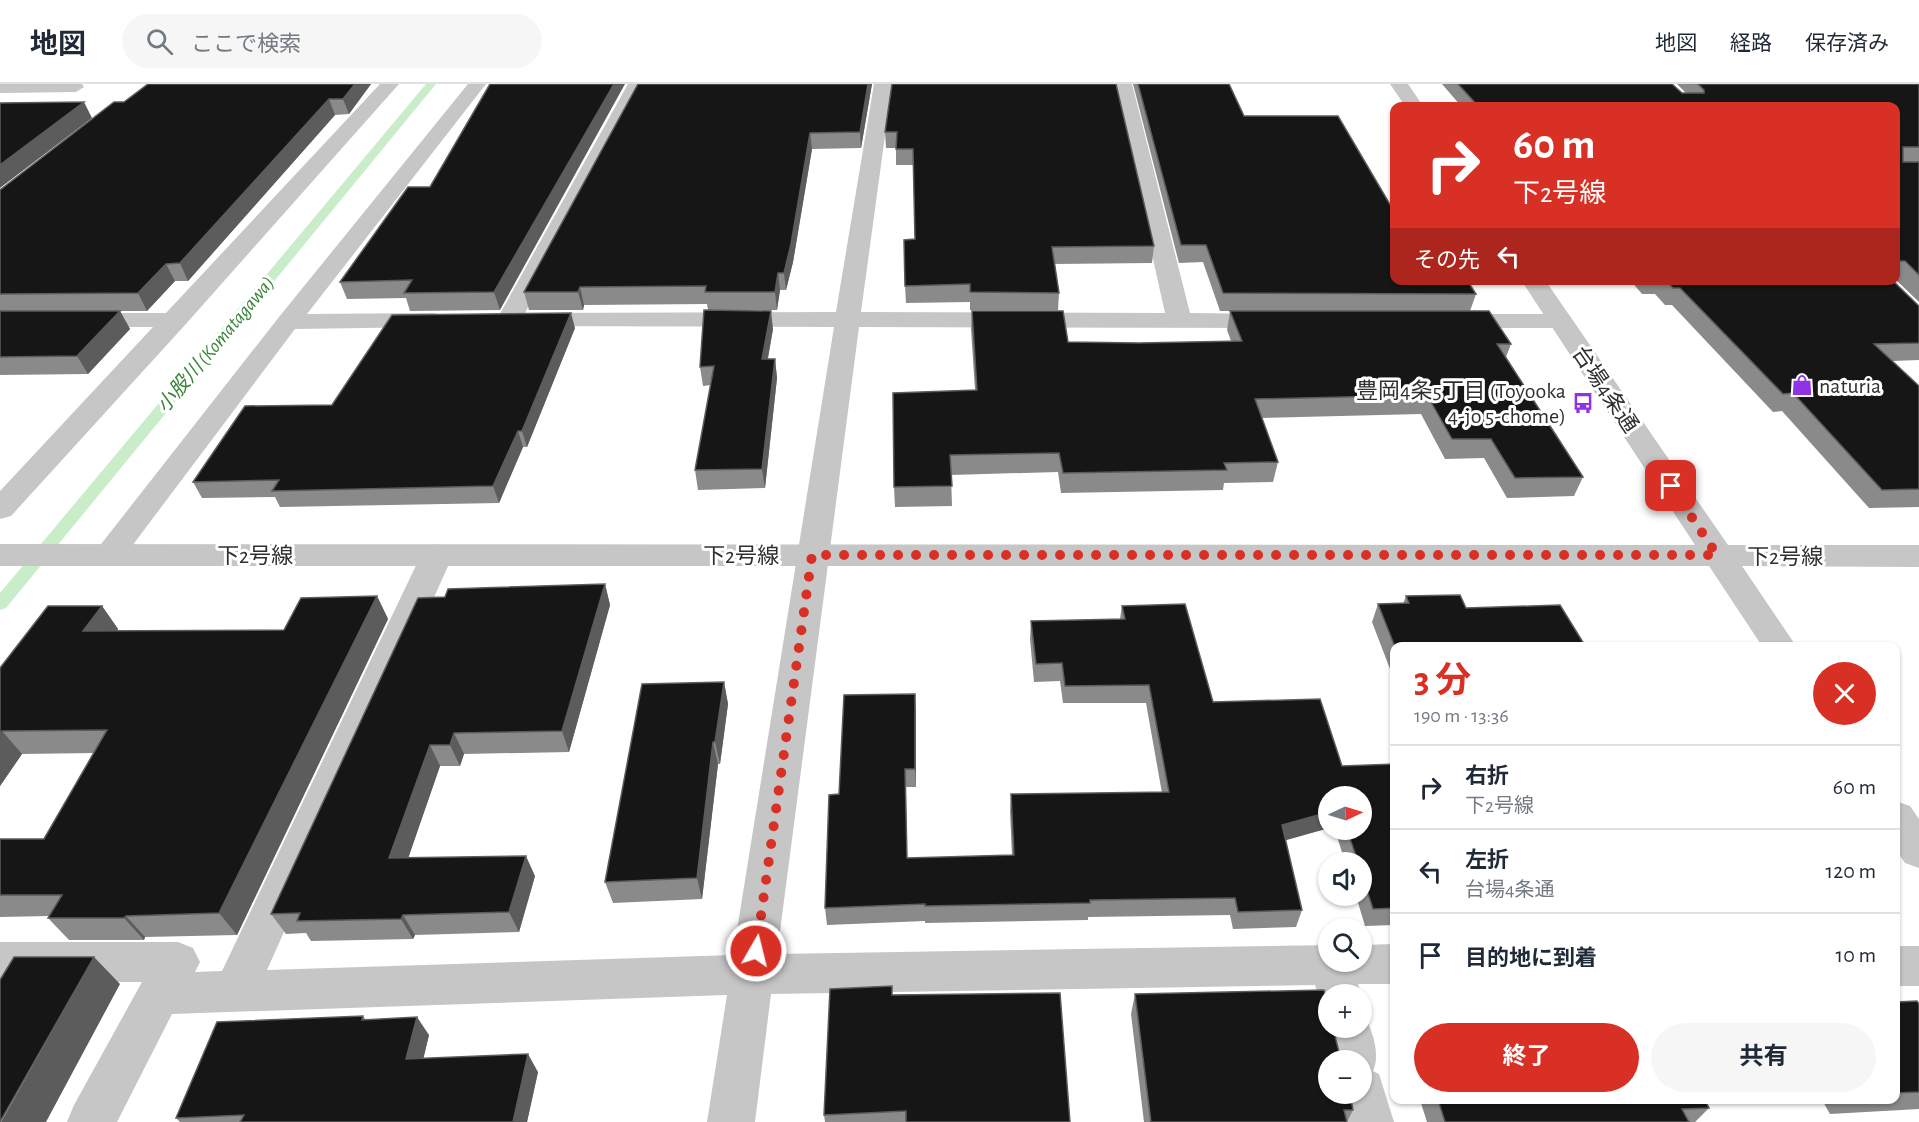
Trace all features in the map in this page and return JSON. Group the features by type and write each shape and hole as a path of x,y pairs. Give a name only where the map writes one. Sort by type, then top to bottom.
{"street":[{"path":"0,509 176,320 390,84"},
{"path":"109,555 288,322 477,84"},
{"path":"638,84 497,319 1298,321"},
{"path":"731,1122 812,555 883,84"},
{"path":"1123,84 1179,321"},
{"path":"1399,84 1411,102"},
{"name":"台場4条通","path":"1536,285 1776,642"},
{"path":"0,320 176,320"},
{"path":"288,322 451,320"},
{"path":"1430,321 1561,321"},
{"name":"下2号線","path":"0,555 1919,556"},
{"path":"235,991 437,555"},
{"path":"1900,823 1919,851"},
{"path":"0,962 178,962 91,1122"},
{"path":"159,994 752,974 1335,979 1390,965"},
{"path":"1900,966 1919,966"},
{"path":"1366,1104 1370,1122"}],"lane":[{"path":"4,88 79,86"},
{"path":"58,101 79,86"}],"building":[{"path":"148,84 355,84 343,99 329,99 180,263 166,264 138,293 0,294 0,190 114,102 124,102"},
{"path":"490,84 614,84 494,292 404,293 412,280 340,282 408,187 430,187"},
{"path":"638,84 868,84 860,132 810,133 791,244 784,273 778,273 775,292 705,292 706,286 580,287 578,292 524,292"},
{"path":"892,84 1116,84 1154,246 1052,247 1059,293 970,292 970,284 905,286 904,240 915,239 913,149 896,149 897,132 885,132"},
{"path":"1138,84 1229,84 1244,116 1338,116 1390,204 1390,285 1470,285 1476,294 1223,293 1206,245 1181,245"},
{"path":"1458,84 1672,84 1682,93 1704,93 1698,84 1919,84 1919,147 1903,147 1903,162 1919,162 1919,275 1905,261 1900,261 1900,102 1474,102"},
{"path":"84,102 0,165 0,103"},
{"path":"1670,285 1897,285 1919,306 1919,343 1874,344 1919,386 1919,489 1882,490 1793,393 1783,394 1680,288 1673,288"},
{"path":"704,310 771,311 762,359 775,359 762,469 695,470 714,366 700,367"},
{"path":"0,311 120,311 77,356 0,357"},
{"path":"972,311 1063,311 1068,342 1139,343 1242,341 1230,311 1489,311 1511,344 1497,344 1583,477 1515,478 1491,439 1452,439 1427,395 1255,399 1278,462 1224,463 1227,470 1063,473 1059,453 950,455 952,486 894,487 893,393 977,390"},
{"path":"571,313 522,431 518,431 493,486 272,491 279,480 193,482 245,406 332,405 392,315"},
{"path":"605,584 562,731 454,733 450,745 430,745 389,858 526,856 509,912 403,915 401,919 297,921 300,913 271,914 418,598 445,597 448,589"},
{"path":"1460,595 1466,608 1560,605 1583,642 1393,642 1378,604 1409,603 1406,596"},
{"path":"377,596 219,913 126,916 124,918 48,918 62,895 0,895 0,839 44,839 107,730 2,731 0,734 0,668 48,606 102,606 83,631 284,630 301,598"},
{"path":"1185,604 1213,702 1320,699 1342,766 1390,764 1390,908 1373,909 1372,852 1355,852 1350,840 1372,840 1372,786 1318,786 1318,815 1282,825 1302,910 1238,912 1235,898 825,908 829,795 839,794 844,695 915,694 915,769 905,769 907,858 1014,855 1011,794 1169,792 1149,685 1065,686 1062,663 1036,664 1031,621 1125,619 1122,606"},
{"path":"724,682 715,742 713,742 697,878 605,882 642,684"},
{"path":"14,957 94,957 0,1122 0,980"},
{"path":"892,986 892,995 1060,993 1070,1122 906,1122 906,1111 824,1115 830,989"},
{"path":"1318,990 1318,1038 1336,1038 1338,1050 1318,1050 1318,1104 1352,1104 1353,1110 1344,1110 1347,1122 1151,1122 1135,994"},
{"path":"1917,1001 1919,1004 1919,1092 1900,1093 1900,1002"},
{"path":"363,1016 362,1020 417,1017 406,1059 528,1054 513,1122 240,1122 244,1115 176,1118 217,1022"},
{"path":"1439,1104 1707,1104 1709,1108 1682,1109 1689,1122 1445,1122"}],"waterway":[{"name":"小股川 (Komatagawa)","path":"0,604 431,84"}],"place":[{"name":"naturia","path":"1802,385"},
{"name":"豊岡4条5丁目 (Toyooka 4-jo 5-chome)","path":"1583,403"}],"route":[{"path":"756,951 812,555 1717,555 1671,486"}]}
